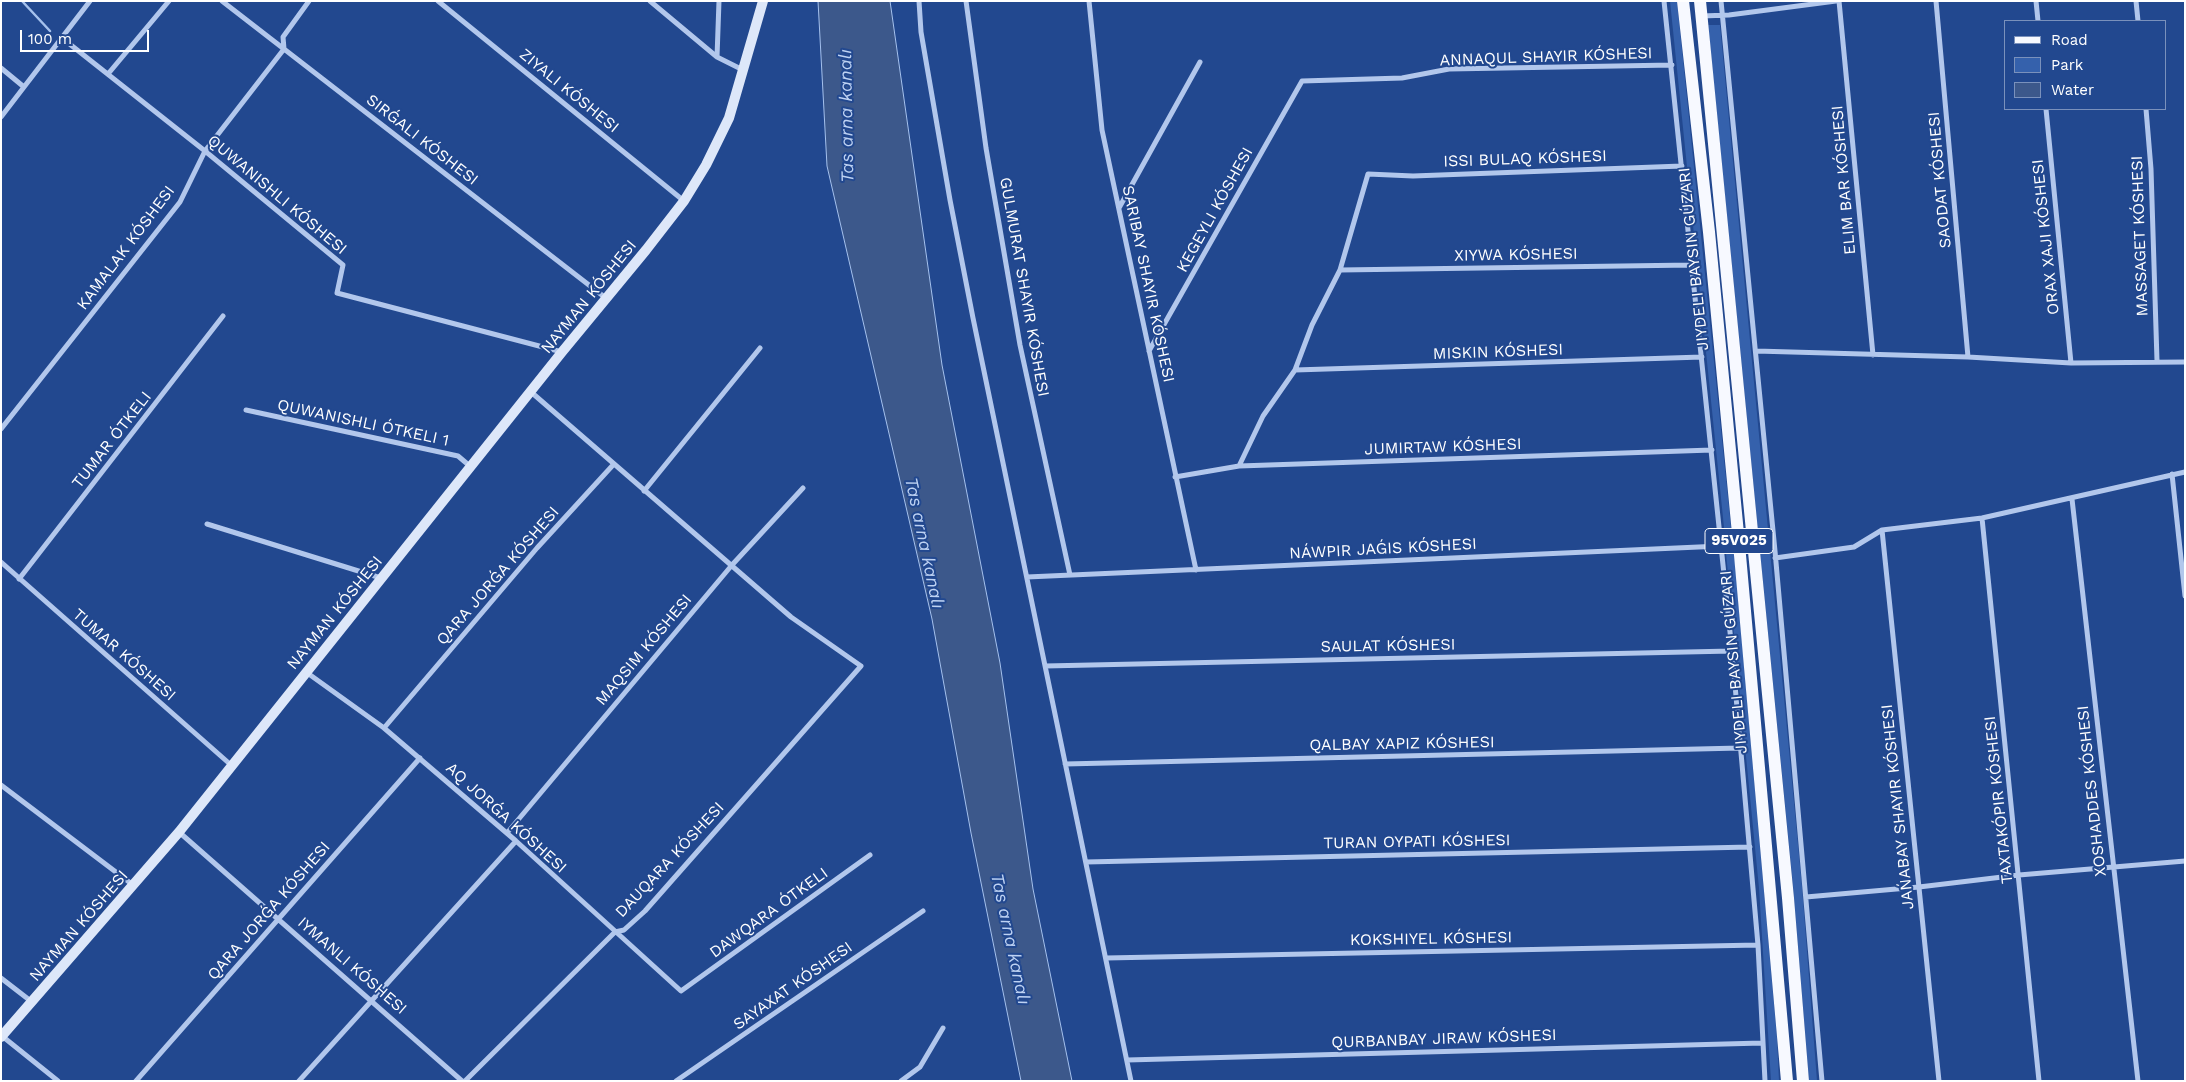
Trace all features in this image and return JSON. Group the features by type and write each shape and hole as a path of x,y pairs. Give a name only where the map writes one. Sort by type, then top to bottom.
{"main road":[{"name":"NAYMAN KÓSHESI","path":"1,1036 134,886 179,832 684,200 706,165 729,118 763,1"},
{"name":"95V025","path":"1683,1 1709,232 1787,1081"},
{"name":"95V025","path":"1700,1 1787,889 1803,1081"}],"street":[{"path":"1,117 90,1"},
{"path":"108,74 169,1"},
{"path":"222,1 606,299"},
{"name":"KAMALAK KÓSHESI","path":"1,429 180,202 205,151 284,49 284,37 309,1"},
{"path":"438,1 684,200"},
{"path":"650,1 717,57 744,70"},
{"path":"717,57 719,1"},
{"path":"919,1 921,32 950,200 1131,1081"},
{"path":"966,1 986,148 1020,345 1070,575"},
{"path":"1089,1 1102,130 1196,570"},
{"path":"1664,1 1732,651 1758,945 1765,1081"},
{"path":"1721,1 1756,351 1822,1081"},
{"path":"1702,16 1723,16 1838,1"},
{"name":"ELIM BAR KÓSHESI","path":"1838,1 1873,356"},
{"name":"SAODAT KÓSHESI","path":"1936,1 1968,357"},
{"path":"2036,1 2038,20"},
{"path":"2136,1 2138,20"},
{"path":"62,38 205,151 342,265 337,293 562,352"},
{"path":"1119,209 1200,62"},
{"name":"KEGEYLI KÓSHESI","path":"1149,352 1302,81 1402,78 1449,69 1672,65"},
{"path":"1,68 24,87"},
{"path":"2046,110 2071,363"},
{"name":"MASSAGET KÓSHESI","path":"2146,110 2151,169 2157,362"},
{"path":"1239,466 1263,416 1295,370 1312,325 1340,270 1368,174 1413,176 1682,166"},
{"name":"XIYWA KÓSHESI","path":"1340,270 1692,265"},
{"name":"TUMAR ÓTKELI","path":"19,579 223,316"},
{"path":"644,490 760,348"},
{"path":"1756,351 1873,356 1968,357 2071,363 2185,362"},
{"name":"MISKIN KÓSHESI","path":"1295,370 1702,357"},
{"path":"531,392 613,465 732,565"},
{"path":"246,410 458,456 471,467"},
{"path":"1175,477 1239,466 1712,450"},
{"name":"QARA JORǴA KÓSHESI","path":"384,728 537,548 613,465"},
{"path":"1775,558 1854,547 1882,530 1982,518 2185,472"},
{"path":"2172,474 2185,596"},
{"path":"507,833 732,565 804,488"},
{"name":"XOSHADDES KÓSHESI","path":"2072,499 2138,1081"},
{"name":"TAXTAKÓPIR KÓSHESI","path":"1982,518 2039,1081"},
{"path":"207,524 382,578"},
{"path":"1882,530 1939,1081"},
{"path":"1027,577 1739,544"},
{"name":"TUMAR KÓSHESI","path":"1,562 231,765"},
{"name":"DAUQARA KÓSHESI","path":"464,1081 615,932 624,930 646,910 861,666 791,617 732,565"},
{"name":"SAULAT KÓSHESI","path":"1045,666 1732,651"},
{"name":"AQ JORǴA KÓSHESI","path":"306,672 384,728 420,758 516,841 681,991"},
{"path":"1065,764 1740,748"},
{"name":"QARA JORǴA KÓSHESI","path":"136,1081 420,758"},
{"path":"1,785 134,886"},
{"path":"179,832 464,1081"},
{"path":"299,1081 516,841"},
{"path":"1086,862 1750,847"},
{"name":"DAWQARA ÓTKELI","path":"681,991 870,855"},
{"path":"1806,897 1919,887 2019,875 2185,861"},
{"name":"SAYAXAT KÓSHESI","path":"676,1081 923,911"},
{"name":"KOKSHIYEL KÓSHESI","path":"1106,958 1758,945"},
{"path":"1,978 32,1002"},
{"path":"901,1081 920,1067 943,1028"},
{"path":"1,1036 58,1081"},
{"path":"1127,1060 1762,1043"}],"green space":[{"path":"1670,1 1677,1 1732,537 1725,537"},
{"path":"1708,25 1720,25 1802,887 1817,1081 1809,1081 1793,886"},
{"path":"1734,552 1777,1038 1779,1081 1771,1081 1759,888 1726,553"}],"water":[{"name":"Tas arna kanalı","path":"818,1 890,1 942,365 1000,663 1033,889 1072,1081 1021,1081 971,833 932,619 827,166"}],"waterway":[{"path":"22,1 50,31"}]}
